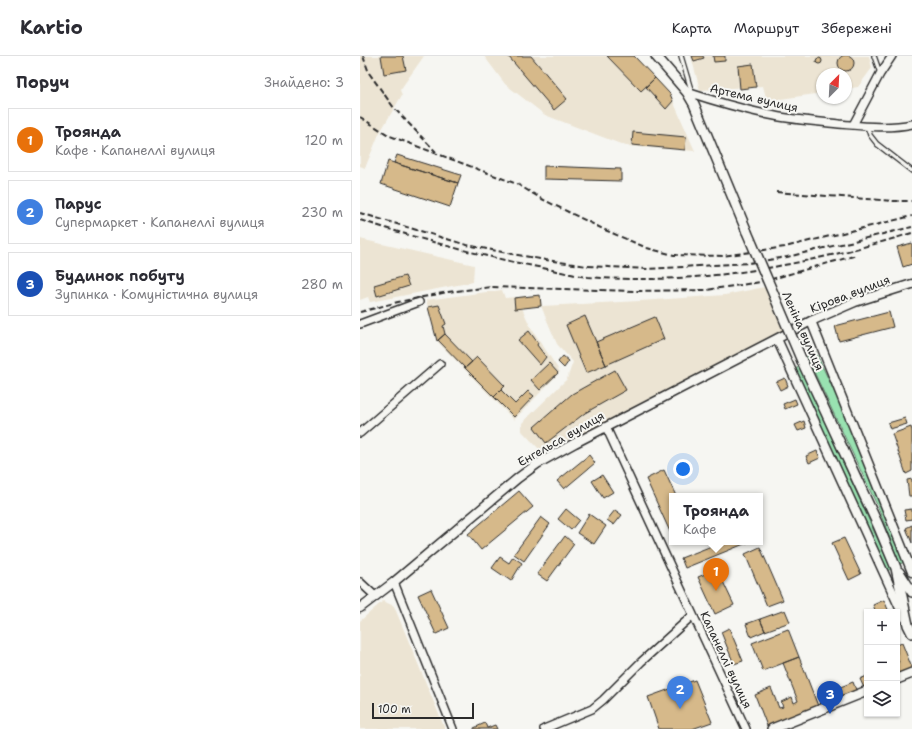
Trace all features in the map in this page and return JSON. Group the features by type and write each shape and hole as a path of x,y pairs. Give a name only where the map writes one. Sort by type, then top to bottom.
{"main road":[{"name":"Леніна вулиця","path":"656,56 690,93 802,361 878,525 896,568 910,629"},
{"path":"896,568 912,592"},
{"path":"900,678 912,674"},
{"path":"772,729 864,692"}],"street":[{"path":"853,125 880,74 892,56"},
{"name":"Артема вулиця","path":"690,93 736,107 770,115 867,126 901,127 912,124"},
{"name":"Кірова вулиця","path":"777,339 811,321 855,302 912,284"},
{"path":"360,324 419,302"},
{"name":"Леніна вулиця","path":"811,321 912,572"},
{"name":"Леніна вулиця","path":"777,339 910,629"},
{"name":"Енгельса вулиця","path":"360,608 394,582 518,478 537,464 777,339"},
{"path":"360,433 440,364"},
{"name":"Капанеллі вулиця","path":"606,427 746,729"},
{"path":"360,582 375,596"},
{"path":"394,582 453,729"},
{"path":"544,729 592,709 604,700 641,662 693,615"}],"lane":[{"path":"681,56 690,93"},
{"path":"874,56 880,74"},
{"path":"867,126 870,135 877,144 912,171"}],"shaded area":[{"path":"360,56 424,56 400,90 402,95 379,134 365,168 360,166"},
{"path":"484,56 634,56 670,94 695,151 626,146 545,115 505,84"},
{"path":"691,56 869,56 872,68 858,87 852,88 852,68 816,68 816,94 767,101 763,86 700,90"},
{"path":"360,239 474,265 473,282 370,302 368,297 360,300"},
{"path":"765,287 784,332 715,368 550,449 540,450 522,431 522,423 567,379 573,362 557,344 541,306 522,308 530,326 560,372 514,420 438,342 426,300 502,290 505,298 540,295 542,306 725,295"},
{"path":"383,601 394,606 445,729 360,729 360,621"}],"green space":[{"path":"815,351 843,410 904,562 900,564 877,505 807,357 808,354"},
{"path":"800,367 891,569 887,571 794,369"}],"building":[{"path":"846,55 853,60 854,63 851,68 841,68 838,63 843,56"},
{"path":"381,56 403,56 406,70 384,74"},
{"path":"508,56 531,56 567,99 554,110"},
{"path":"607,56 634,56 655,78 641,91"},
{"path":"692,56 703,56 704,58 694,61"},
{"path":"713,56 725,56 725,61 714,62"},
{"path":"819,58 822,61 819,64 816,61"},
{"path":"753,64 756,87 740,89 738,66"},
{"path":"655,78 670,94 673,101 666,109 646,87"},
{"path":"633,132 686,137 685,150 632,145"},
{"path":"397,155 461,175 458,183 394,163"},
{"path":"388,161 458,183 450,207 381,184"},
{"path":"544,166 621,169 621,181 544,179"},
{"path":"912,243 912,264 903,267 897,247"},
{"path":"405,276 409,286 377,296 374,285"},
{"path":"540,295 541,306 515,309 514,298"},
{"path":"439,305 446,324 443,326 445,334 437,341 428,307"},
{"path":"889,312 893,327 839,341 835,326"},
{"path":"585,316 606,365 586,373 566,325"},
{"path":"655,317 664,339 606,365 596,342"},
{"path":"529,331 546,357 540,365 518,340"},
{"path":"445,334 472,362 465,368 438,340"},
{"path":"563,356 569,361 564,368 558,362"},
{"path":"477,357 505,386 494,397 465,368"},
{"path":"549,363 558,373 540,390 531,380"},
{"path":"615,370 626,390 585,413 546,443 534,427 572,394"},
{"path":"785,378 788,386 780,390 776,382"},
{"path":"501,390 515,404 528,391 534,396 514,417 494,397"},
{"path":"795,399 797,404 785,409 783,404"},
{"path":"905,418 907,424 890,429 888,423"},
{"path":"804,421 806,428 798,431 795,425"},
{"path":"911,427 912,471 906,474 892,434"},
{"path":"817,451 820,458 809,463 806,456"},
{"path":"589,455 595,463 564,489 557,481"},
{"path":"664,470 675,493 669,493 669,529 646,479"},
{"path":"602,475 613,492 603,498 592,481"},
{"path":"912,479 912,496 909,496 907,480"},
{"path":"519,491 533,507 481,550 468,534"},
{"path":"566,509 579,520 571,530 558,519"},
{"path":"912,509 912,519 906,520 904,510"},
{"path":"615,510 622,515 614,525 607,520"},
{"path":"589,514 606,526 594,544 577,533"},
{"path":"541,517 550,524 524,561 514,554"},
{"path":"912,525 912,543 906,528"},
{"path":"565,536 574,544 547,581 537,574"},
{"path":"844,538 861,574 849,580 832,543"},
{"path":"714,545 742,545 685,568 681,558"},
{"path":"760,547 783,600 767,606 745,554"},
{"path":"500,557 509,563 513,557 522,563 511,581 492,568"},
{"path":"717,569 734,605 715,614 698,577"},
{"path":"431,589 449,628 436,634 418,595"},
{"path":"884,600 888,609 875,609 873,605"},
{"path":"785,610 790,622 765,631 760,619"},
{"path":"760,619 765,631 751,637 746,624"},
{"path":"729,628 743,661 734,664 721,632"},
{"path":"788,629 799,657 763,671 752,643"},
{"path":"902,643 912,668 900,673 900,645"},
{"path":"799,657 818,706 767,726 755,695 771,688 779,708 783,707 781,702 792,697 794,703 798,701 783,663"},
{"path":"864,677 864,688 860,679"},
{"path":"695,680 712,722 692,729 659,729 648,697"},
{"path":"853,682 856,690 821,704 818,696"},
{"path":"485,723 487,728 495,725 497,729 474,729"}],"railway":[{"path":"363,56 369,73 394,108 436,152"},
{"path":"360,117 390,136 517,184 542,199 605,230 647,248 674,255 723,256 785,247 912,216"},
{"path":"776,192 893,201 912,201"},
{"path":"360,213 467,245 507,253 587,266 648,269 749,263 787,257 912,227"},
{"path":"360,220 448,246 515,262 588,277 629,279 670,278 752,270 833,255 912,233"},
{"path":"360,312 398,302 448,292 492,287 635,291 706,290 761,282 857,255"}],"place":[{"name":"Троянда","path":"716,591"},
{"name":"Парус","path":"680,709"},
{"name":"Будинок побуту","path":"830,714"}]}
